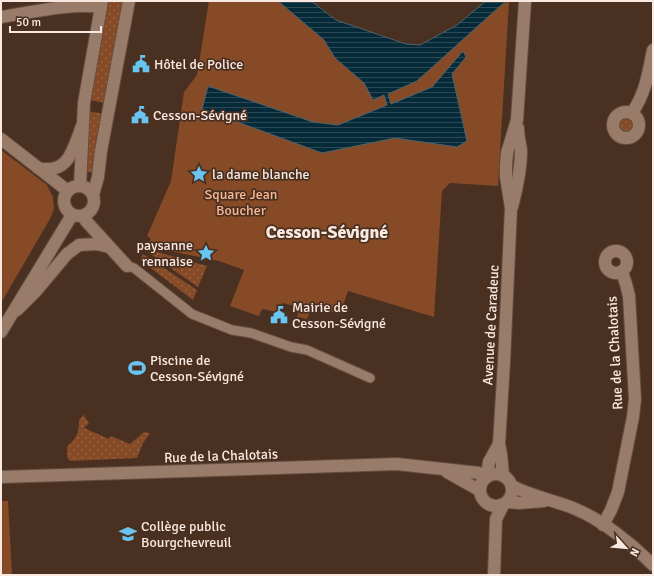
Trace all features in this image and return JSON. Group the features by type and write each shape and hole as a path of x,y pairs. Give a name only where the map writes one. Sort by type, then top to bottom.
{"main road":[{"path":"93,195 88,188 74,189 66,195 64,204 66,208 76,216 84,216 88,214 93,207 93,195 98,176 101,151 129,1"},
{"name":"Avenue de Caradeuc","path":"502,475 501,454 498,444 504,362 511,208 506,177 506,165 517,120 525,1"},
{"path":"1,17 69,7 102,4 84,103 74,189"},
{"path":"632,113 646,86 653,50"},
{"path":"38,168 48,170 63,165 70,158 82,125"},
{"path":"1,139 38,168 74,189"},
{"path":"1,332 72,214"},
{"path":"84,216 86,222 127,266"},
{"path":"12,315 36,291 67,254 79,245 96,244 109,247"},
{"name":"Rue de la Chalotais","path":"603,525 618,492 633,417 635,399 629,296 622,272"},
{"name":"Avenue de Caradeuc","path":"487,476 488,462 498,444"},
{"name":"Rue de la Chalotais","path":"1,477 396,464 479,473 487,476"},
{"name":"Rue de la Chalotais","path":"442,469 480,490"},
{"path":"494,575 496,519 505,504 512,492 512,486 510,482 502,475 493,474 487,476 481,483 481,498 488,505 498,507 505,504 551,501"},
{"path":"512,486 572,508 603,525 628,542 653,565"}],"street":[{"path":"127,266 134,268 192,314 232,330 251,333 291,347 307,350 370,378"}],"green space":[{"path":"107,1 125,1 106,103 89,100"},
{"name":"Square Jean Boucher","path":"209,1 278,1 324,40 335,58 364,83 509,1 498,186 450,183 442,191 434,317 348,291 340,314 312,307 307,319 297,317 300,307 282,303 277,312 262,309 259,316 230,306 244,270 219,261 165,250 148,244 151,239 147,236 171,181 184,92 197,75"},
{"path":"88,111 104,114 93,173 84,171"},
{"path":"623,118 629,118 633,122 633,128 629,132 623,132 619,128 619,122"},
{"path":"1,150 47,185 53,197 54,208 51,217 1,303"},
{"path":"150,250 207,266 198,287 149,253"},
{"path":"143,254 197,290 193,300 140,260"},
{"path":"87,414 84,416 89,423 84,428 109,439 111,436 130,444 144,432 150,433 143,443 137,458 70,461 67,457 67,447 77,435 79,420 84,415"},
{"path":"1,501 8,501 12,575 1,575"}],"water":[{"path":"278,1 311,1 336,20 406,44 420,45 457,25 486,1 507,1 417,81 388,94 391,104 432,87 463,51 466,57 452,74 467,141 457,147 395,138 322,153 202,109 208,86 313,122 338,125 387,105 384,95 373,100 364,83 335,58 324,40"}],"place":[{"name":"Hôtel de Police","path":"141,64"},
{"name":"Cesson-Sévigné","path":"140,115"},
{"name":"la dame blanche","path":"199,174"},
{"name":"paysanne rennaise","path":"206,253"},
{"name":"Mairie de Cesson-Sévigné","path":"279,315"},
{"name":"Piscine de Cesson-Sévigné","path":"137,368"},
{"name":"Collège public Bourgchevreuil","path":"128,534"}],"district":[{"name":"Cesson-Sévigné","path":"327,232"}]}
